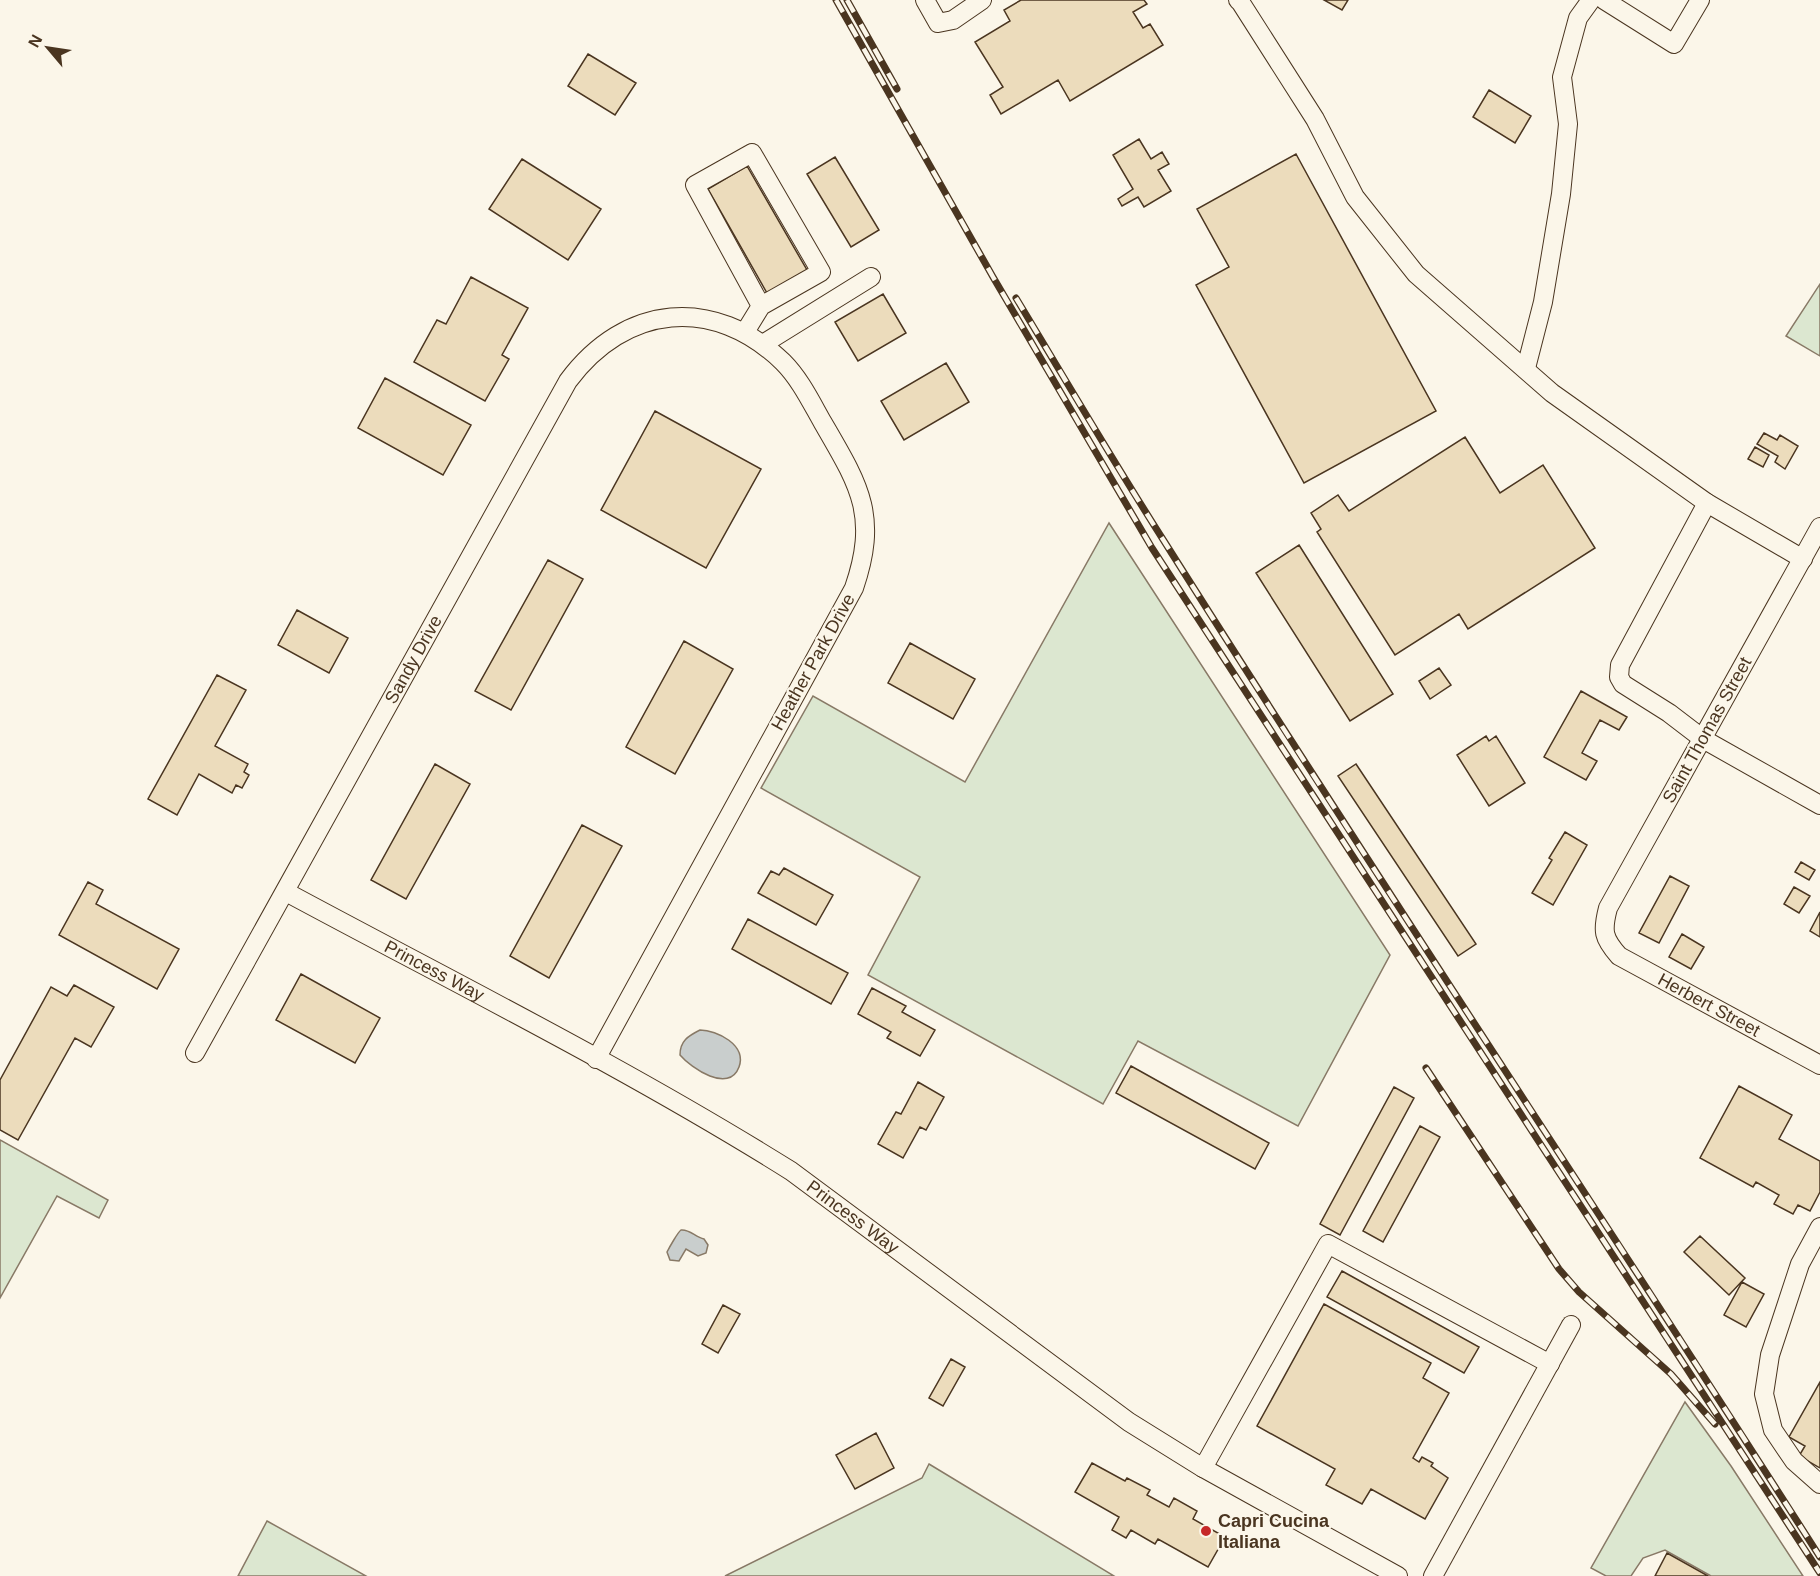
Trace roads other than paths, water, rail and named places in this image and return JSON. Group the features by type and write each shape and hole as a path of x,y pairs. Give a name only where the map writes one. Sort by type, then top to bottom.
{"street":[{"path":"925,0 938,23 953,20 982,0"},
{"path":"1238,0 1298,90 1355,197 1416,274 1552,393 1707,503 1803,559"},
{"path":"1526,368 1543,302 1561,194 1568,124 1562,77 1578,18 1591,0"},
{"path":"1604,0 1674,44 1700,0"},
{"path":"745,332 761,306 821,272 752,153 695,185 761,306"},
{"path":"763,344 871,277"},
{"name":"Heather Park Drive","path":"596,1059 854,588 862,564 866,541 863,501 854,475 806,393 785,364 763,344 745,332 678,309"},
{"name":"Sandy Drive","path":"195,1053 568,381 582,362 610,340 678,309"},
{"path":"1707,503 1620,664 1619,677 1623,684 1669,713 1702,739 1820,805"},
{"name":"Saint Thomas Street","path":"1605,936 1604,923 1608,908 1820,527"},
{"name":"Princess Way","path":"286,892 702,1117 791,1171 1129,1422 1203,1468 1398,1576"},
{"name":"Herbert Street","path":"1605,936 1619,956 1820,1065"},
{"path":"1820,1227 1800,1264 1770,1355 1764,1394 1773,1430 1794,1461 1820,1484"},
{"path":"1203,1468 1328,1244 1550,1364"},
{"path":"1433,1576 1571,1325"}],"railway":[{"path":"836,0 993,277 1152,548 1820,1573"},
{"path":"847,0 897,89"},
{"path":"1016,298 1126,481 1245,669 1820,1557"},
{"path":"1426,1068 1559,1269 1579,1292 1671,1374 1715,1424"}],"place":[{"name":"Capri Cucina Italiana","path":"1206,1531"}]}
